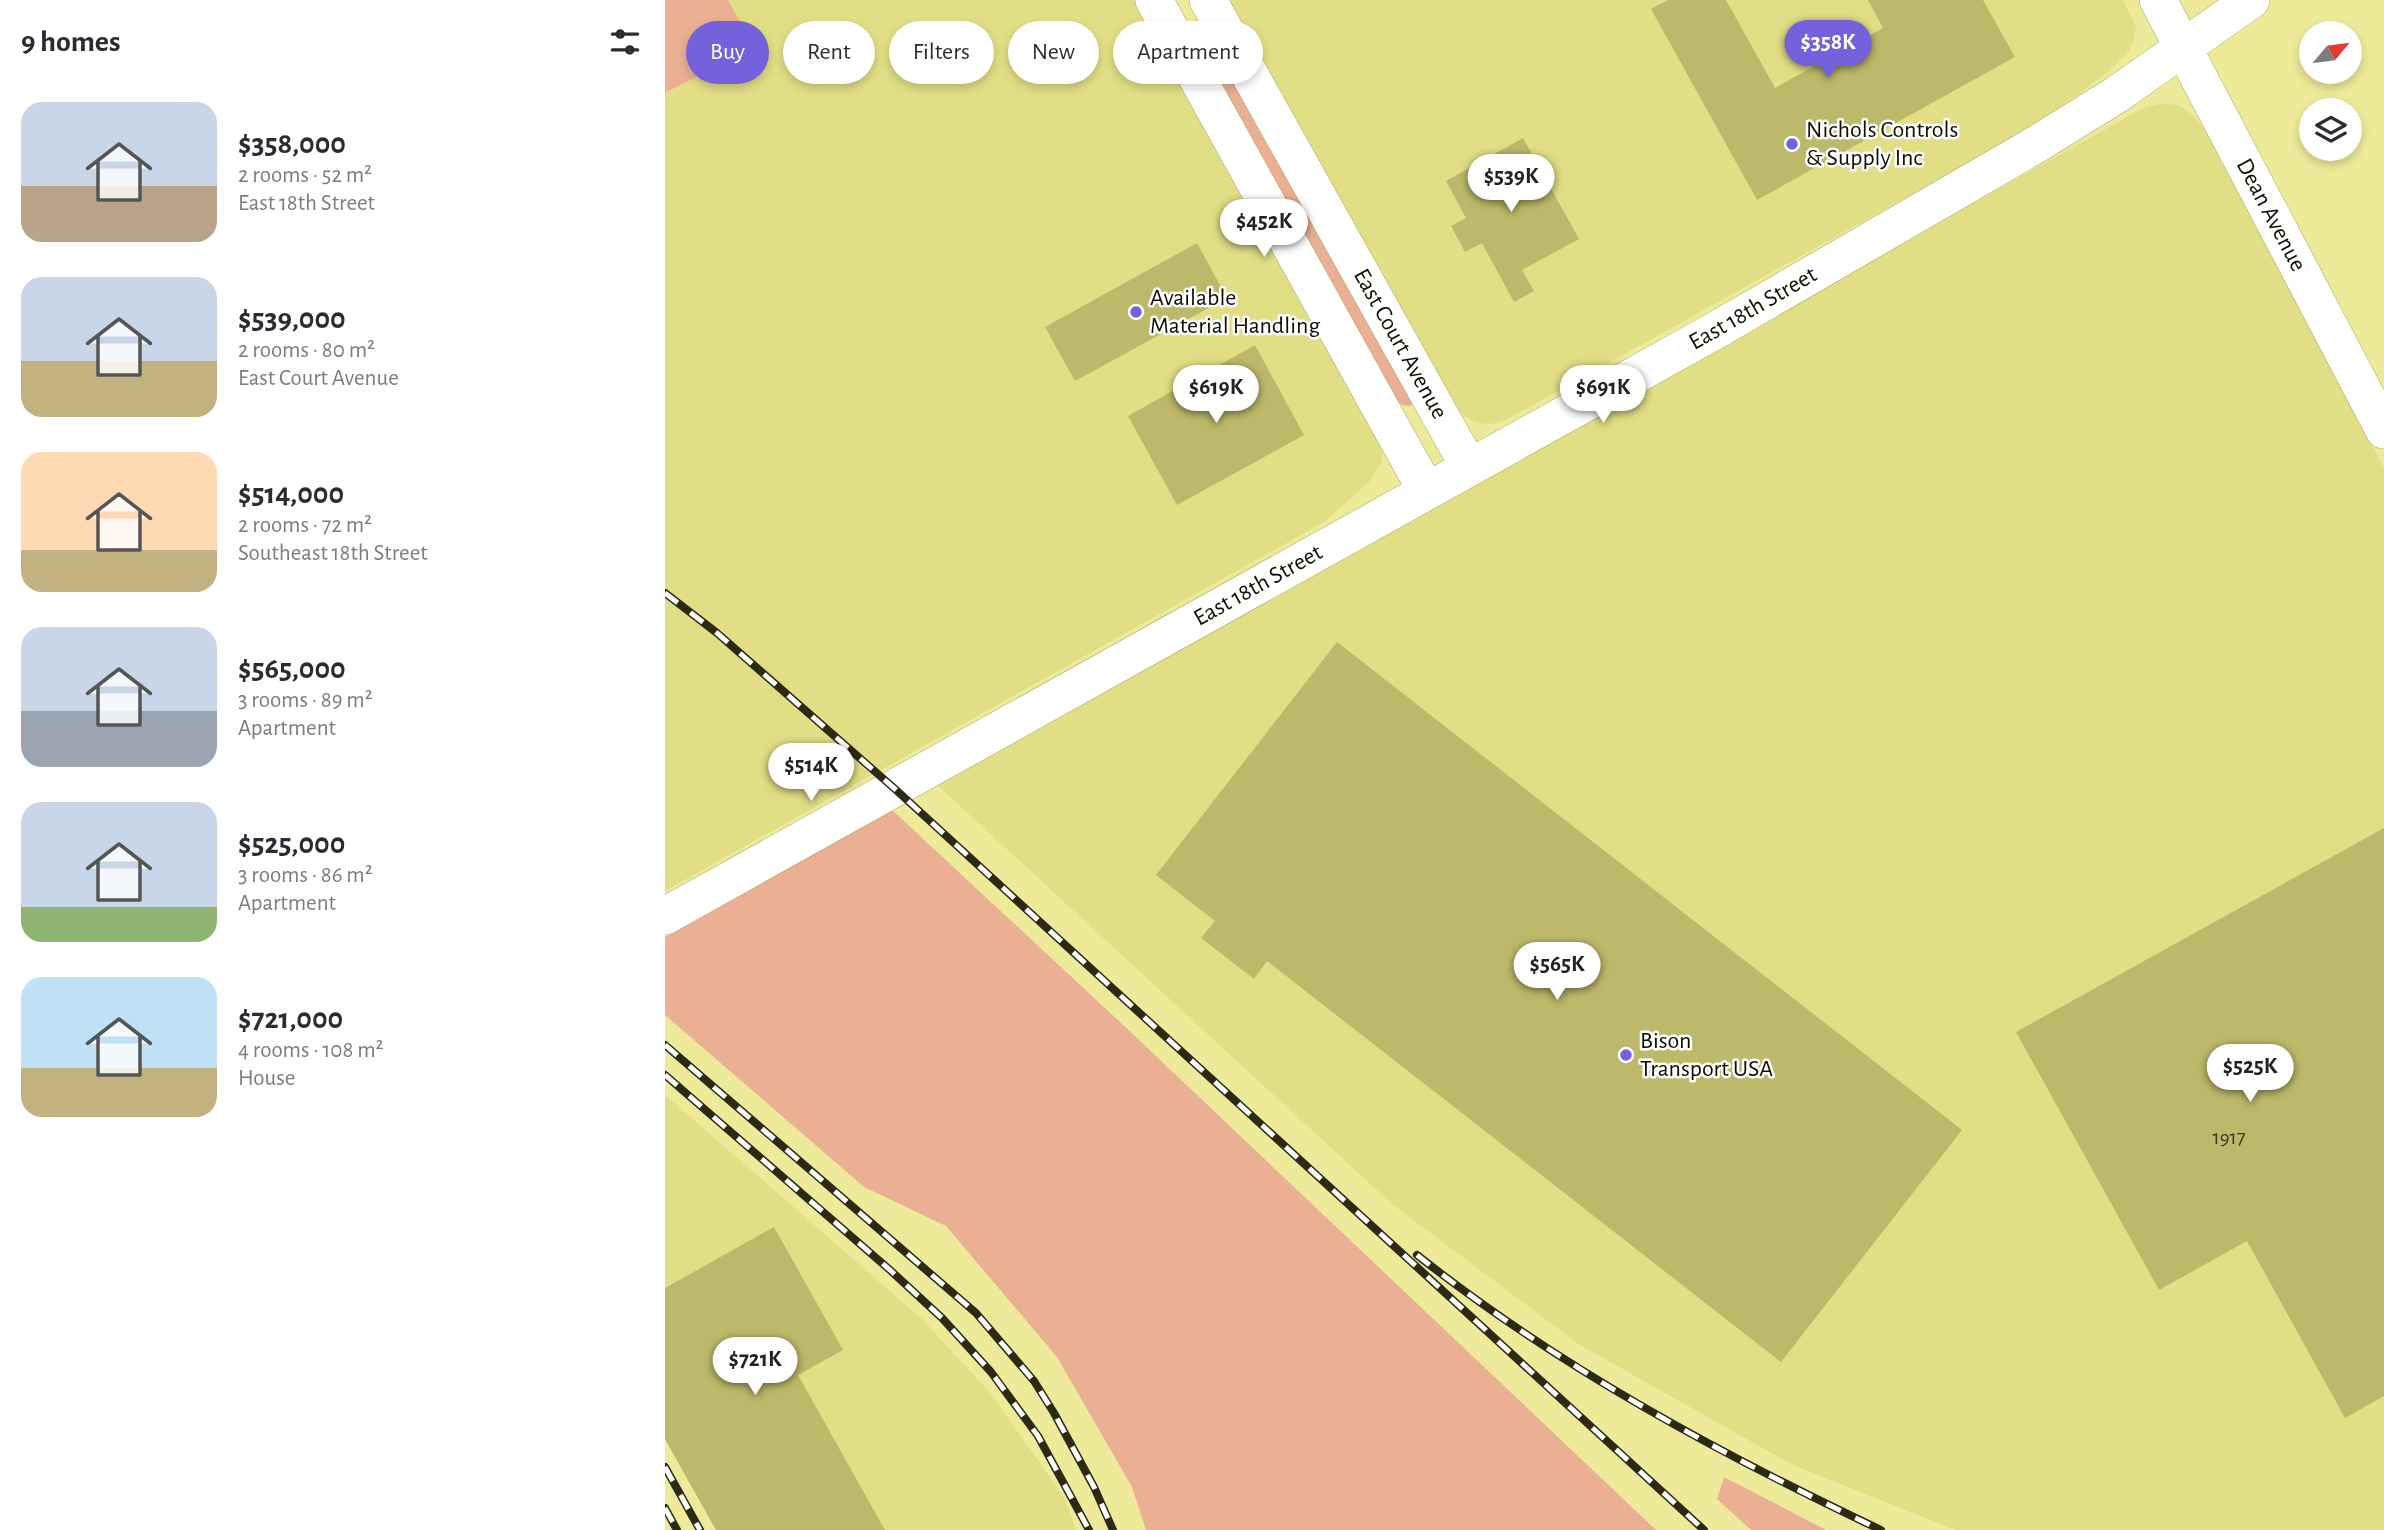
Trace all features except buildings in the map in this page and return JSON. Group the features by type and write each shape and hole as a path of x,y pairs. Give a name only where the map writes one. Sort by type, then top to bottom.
{"street":[{"name":"East Court Avenue","path":"1154,0 1166,21"},
{"name":"Dean Avenue","path":"2158,0 2384,430"},
{"name":"East 18th Street","path":"665,916 984,740 1426,489 1718,329 2037,144 2184,49 2208,28 2251,0"},
{"name":"East Court Avenue","path":"1213,10 1469,467"},
{"name":"East Court Avenue","path":"1200,84 1426,489"}],"shaded area":[{"path":"665,0 728,0 740,21 686,21 686,82 665,93"},
{"path":"728,0 1141,0 1152,21 1113,21 1113,84 1186,84 1384,451 1381,464 1370,481 1324,522 665,891 665,93 686,82 769,84 769,21 740,21"},
{"path":"1229,0 2123,0 2136,27 2129,51 2109,71 2057,110 2000,145 1506,420 1491,424 1475,422 1456,410 1263,61 1263,21 1241,21"},
{"path":"1220,84 1234,84 1415,401 1410,406 1402,405 1395,399"},
{"path":"2178,105 2193,115 2205,130 2384,468 2384,1530 1956,1530 1791,1464 1580,1345 1392,1204 935,783 2145,107"},
{"path":"891,809 1656,1530 1146,1530 1132,1487 1057,1357 946,1226 864,1187 665,1015 665,937"},
{"path":"665,1095 923,1320 992,1395 1065,1499 1076,1530 716,1530 665,1439"},
{"path":"1724,1477 1826,1530 1751,1530 1717,1499"}],"railway":[{"path":"665,593 717,633 895,789 1704,1530"},
{"path":"665,1045 976,1313 1034,1381 1094,1487 1113,1530"},
{"path":"665,1075 942,1318 991,1372 1038,1436 1089,1530"},
{"path":"1417,1255 1526,1334 1641,1406 1700,1439 1881,1530"},
{"path":"665,1467 700,1530"},
{"path":"665,1508 677,1530"}],"place":[{"name":"Nichols Controls & Supply Inc","path":"1792,144"},
{"name":"Available Material Handling","path":"1136,312"},
{"name":"Bison Transport USA","path":"1626,1055"}]}
